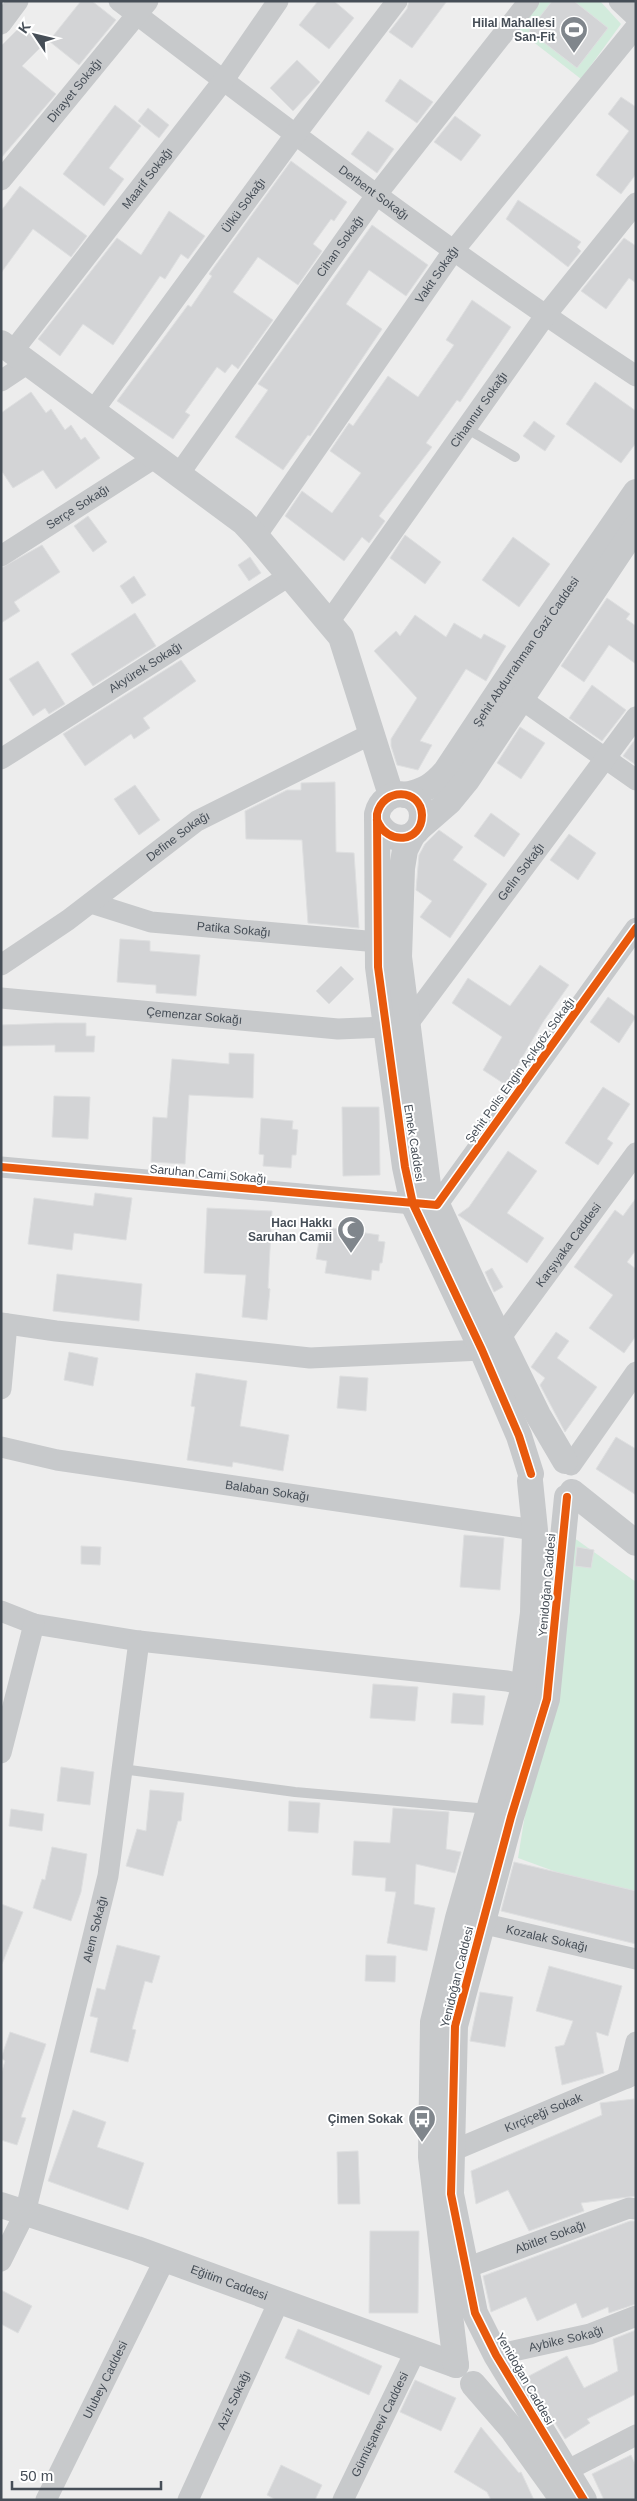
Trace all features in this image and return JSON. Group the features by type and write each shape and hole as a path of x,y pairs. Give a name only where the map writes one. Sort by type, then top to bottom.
{"street":[{"path":"1,24 18,1"},
{"name":"Derbent Sokağı","path":"119,1 142,8 223,81 295,135 545,316 636,376"},
{"name":"Maarif Sokağı","path":"1,381 14,352 223,81 278,1"},
{"name":"Ülkü Sokağı","path":"93,410 295,135 397,1"},
{"name":"Cihan Sokağı","path":"178,474 377,194 529,1"},
{"path":"619,1 636,17"},
{"name":"Dirayet Sokağı","path":"1,180 142,8"},
{"name":"Vakit Sokağı","path":"256,536 454,250 636,27"},
{"name":"Cihannur Sokağı","path":"329,622 545,316 636,203"},
{"path":"14,352 243,522 256,536 342,637 371,734 398,795"},
{"name":"Serçe Sokağı","path":"1,556 156,457"},
{"name":"Şehit Abdurrahman Gazi Caddesi","path":"398,795 422,791 434,785 446,771 636,492"},
{"name":"Şehit Abdurrahman Gazi Caddesi","path":"415,832 450,802 636,527"},
{"name":"Akyürek Sokağı","path":"1,759 289,576"},
{"path":"521,699 636,780"},
{"name":"Gelin Sokağı","path":"397,1026 636,717"},
{"name":"Define Sokağı","path":"1,965 91,903 197,821 371,734"},
{"path":"398,795 412,798 420,808 421,822 415,832 406,838 391,837 380,827 377,820 378,808 382,802 398,795"},
{"name":"Emek Caddesi","path":"377,820 378,967 397,1026 428,1185 425,1205 475,1287 531,1478"},
{"name":"Emek Caddesi","path":"397,1026 402,868 405,850 415,832"},
{"name":"Patika Sokağı","path":"91,903 151,922 378,942"},
{"name":"Şehit Polis Engin Açıkgöz Sokağı","path":"425,1205 636,928"},
{"name":"Çemenzar Sokağı","path":"1,998 338,1030 397,1026"},
{"name":"Karşıyaka Caddesi","path":"492,1343 636,1153"},
{"name":"Saruhan Cami Sokağı","path":"1,1166 425,1205"},
{"path":"1,1389 4,1323 56,1332 310,1358 492,1343"},
{"name":"Emek Caddesi","path":"492,1343 568,1463"},
{"path":"568,1463 636,1372"},
{"name":"Balaban Sokağı","path":"1,1447 56,1460 535,1530"},
{"path":"552,1457 568,1463 576,1478 570,1495 554,1503 540,1499 532,1488 531,1478 539,1462 552,1457"},
{"name":"Yenidoğan Caddesi","path":"470,1920 490,1809 524,1685 534,1613 535,1530 531,1478"},
{"path":"570,1495 636,1543"},
{"name":"Yenidoğan Caddesi","path":"456,2365 432,2022 511,1816 547,1699 570,1495"},
{"path":"1,1611 34,1624 139,1641 428,1672 524,1685"},
{"path":"1,1753 34,1624"},
{"name":"Alem Sokağı","path":"1,2261 13,2209 108,1876 139,1641"},
{"name":"Kozalak Sokağı","path":"470,1920 636,1959"},
{"path":"631,2076 636,2042"},
{"name":"Kırçiçeği Sokak","path":"441,2154 631,2076"},
{"name":"Yenidoğan Caddesi","path":"441,2154 452,2194 475,2313 496,2355 584,2500"},
{"name":"Abitler Sokağı","path":"466,2268 629,2208 636,2209"},
{"name":"Eğitim Caddesi","path":"13,2209 165,2259 456,2365"},
{"name":"Ulubey Caddesi","path":"46,2500 165,2259"},
{"name":"Aziz Sokağı","path":"188,2500 280,2301"},
{"name":"Aybike Sokağı","path":"496,2355 590,2334 636,2316"},
{"path":"473,2384 484,2382 493,2376 497,2365 496,2355 488,2345 475,2342 463,2347 458,2352 456,2365 461,2377 473,2384 512,2429 563,2500"},
{"name":"Gümüşanevi Caddesi","path":"343,2500 416,2350"},
{"path":"566,2471 636,2435"}],"lane":[{"path":"466,428 516,457"},
{"path":"122,1769 295,1792 490,1809"}],"green space":[{"name":"Hilal Mahallesi San-Fit","path":"541,1 600,1 621,24 581,79 518,30"},
{"path":"570,1535 636,1582 636,1901 518,1858"}],"building":[{"path":"81,1 92,1 116,20 79,65 49,41"},
{"path":"318,1 334,1 354,18 329,49 299,25"},
{"path":"409,1 447,1 412,48 389,32 407,9"},
{"name":"Hilal Mahallesi San-Fit","path":"552,1 574,1 608,28 577,68 529,31"},
{"path":"22,25 42,46 22,66 56,94 1,158 1,46"},
{"path":"297,60 320,82 293,111 270,88"},
{"path":"400,79 433,102 417,123 385,101"},
{"path":"621,97 636,107 636,174 621,194 596,175 629,131 608,114"},
{"path":"115,105 141,126 109,168 124,179 104,206 63,174"},
{"path":"148,108 169,125 159,138 138,121"},
{"path":"455,116 481,135 461,161 434,142"},
{"path":"368,131 394,149 377,173 351,154"},
{"path":"291,161 347,202 334,221 331,219 313,244 322,251 298,285 258,257 233,292 273,320 238,369 232,364 225,373 217,367 185,412 190,415 173,439 117,401 188,305 191,307 212,276 209,274"},
{"path":"20,186 87,236 71,257 33,229 1,273 1,211"},
{"path":"518,200 581,242 577,247 581,251 568,267 506,219"},
{"path":"169,211 205,236 188,259 181,254 165,279 160,276 113,345 83,324 60,356 38,339 117,238 141,255"},
{"path":"372,225 428,265 406,296 369,270 346,304 382,329 310,436 308,435 283,470 235,437 268,390 258,384"},
{"path":"624,238 636,246 636,283 629,278 606,309 581,291"},
{"path":"472,300 511,327 460,402 457,400 426,443 432,447 379,516 385,521 369,543 362,537 344,561 285,516 302,491 332,513 361,473 330,451 349,423 353,426 388,376 418,397 454,345 446,340"},
{"path":"595,382 636,411 636,443 621,463 566,424"},
{"path":"31,392 46,413 51,409 65,430 71,425 81,440 85,437 100,458 56,489 43,470 13,488 1,470 1,413"},
{"path":"534,421 555,436 545,451 523,436"},
{"path":"88,516 107,542 93,552 74,526"},
{"path":"405,535 441,562 425,584 390,558"},
{"path":"513,537 550,564 519,607 482,580"},
{"path":"42,545 60,572 14,602 20,611 1,623 1,568"},
{"path":"250,557 261,573 249,581 238,565"},
{"path":"134,576 146,595 132,604 120,586"},
{"path":"607,598 630,614 626,619 636,626 636,664 609,645 584,682 561,666"},
{"path":"135,613 156,646 93,686 71,654"},
{"path":"415,615 446,637 454,623 481,639 484,634 506,646 486,681 466,669 420,741 432,745 418,770 397,765 391,746 391,739 417,698 374,651 396,631 400,636"},
{"path":"181,660 196,681 143,718 150,728 134,739 131,734 85,766 63,734"},
{"path":"38,661 65,704 49,714 45,708 33,716 9,679"},
{"path":"592,685 626,710 602,741 569,718"},
{"path":"520,727 545,743 521,779 497,763"},
{"path":"636,738 636,765 623,756"},
{"path":"335,782 336,852 354,853 359,928 308,923 302,840 246,839 245,811 287,790 301,790 301,783"},
{"path":"135,785 160,820 139,835 114,799"},
{"path":"491,813 520,834 504,857 474,836"},
{"path":"439,830 463,847 453,860 487,884 450,938 420,917 432,901 416,890 419,855 425,844"},
{"path":"569,834 596,853 578,880 550,860"},
{"path":"120,939 150,941 150,951 200,955 196,996 156,993 156,985 117,982"},
{"path":"540,965 569,985 543,1022 506,1085 483,1070 502,1037 452,1003 468,978 510,1006"},
{"path":"341,966 354,979 329,1004 316,991"},
{"path":"608,997 636,1017 619,1043 590,1022"},
{"path":"86,1023 86,1036 95,1036 94,1052 55,1052 55,1045 1,1046 1,1025"},
{"path":"229,1053 254,1054 253,1098 189,1095 185,1164 151,1162 153,1117 167,1118 172,1059 229,1064"},
{"path":"603,1087 630,1104 607,1139 613,1143 598,1165 565,1143"},
{"path":"54,1096 90,1097 88,1139 52,1137"},
{"path":"342,1107 379,1107 380,1175 343,1176"},
{"path":"261,1118 293,1121 292,1129 298,1130 296,1155 292,1155 291,1168 263,1166 264,1155 259,1154"},
{"path":"508,1151 537,1171 507,1213 544,1238 527,1263 458,1215 469,1207"},
{"path":"95,1193 132,1198 126,1240 74,1233 72,1250 28,1244 34,1198 93,1206"},
{"path":"636,1198 636,1250 627,1262 636,1269 636,1336 624,1353 589,1328 613,1295 574,1267 615,1210 623,1216"},
{"path":"207,1208 272,1211 268,1288 270,1289 267,1320 242,1317 246,1275 204,1273"},
{"name":"Hacı Hakkı Saruhan Camii","path":"331,1228 379,1235 378,1241 385,1242 382,1263 380,1263 379,1271 372,1270 371,1280 325,1273 327,1261 316,1259 320,1235 330,1236"},
{"path":"492,1268 503,1287 494,1292 485,1272"},
{"path":"57,1274 142,1284 139,1321 53,1311"},
{"path":"556,1332 569,1341 557,1358 597,1387 565,1432 540,1385 545,1378 531,1367"},
{"path":"69,1352 98,1358 93,1386 64,1380"},
{"path":"196,1373 247,1381 240,1426 289,1435 283,1471 233,1462 232,1467 187,1460 195,1407 191,1406"},
{"path":"340,1376 368,1378 366,1411 337,1408"},
{"path":"616,1437 636,1449 636,1495 596,1469"},
{"path":"464,1535 504,1538 500,1590 460,1587"},
{"path":"81,1546 101,1547 100,1565 81,1564"},
{"path":"577,1547 594,1550 591,1568 575,1566"},
{"path":"373,1684 418,1687 415,1721 370,1718"},
{"path":"453,1693 485,1696 483,1725 451,1723"},
{"path":"61,1767 94,1772 90,1805 57,1801"},
{"path":"150,1790 184,1793 181,1821 178,1821 163,1876 126,1866 137,1829 146,1831"},
{"path":"289,1801 320,1803 318,1833 288,1831"},
{"path":"393,1808 449,1812 446,1849 461,1852 455,1873 416,1864 414,1904 435,1908 427,1951 387,1943 396,1892 385,1891 386,1878 352,1875 354,1841 390,1843"},
{"path":"11,1809 44,1814 42,1831 9,1826"},
{"path":"52,1847 87,1854 81,1892 71,1921 33,1908 42,1879 45,1880"},
{"path":"514,1862 636,1891 636,1944 501,1911"},
{"path":"1,1904 23,1912 2,1964 1,1964"},
{"path":"117,1945 160,1956 152,1983 145,1981 132,2029 136,2030 128,2062 90,2052 98,2018 90,2016 97,1988 105,1990"},
{"path":"366,1955 396,1956 395,1982 365,1981"},
{"path":"549,1966 622,1986 608,2036 596,2032 604,2073 562,2085 555,2047 564,2045 573,2021 536,2011"},
{"path":"480,1992 513,1997 505,2047 470,2041"},
{"path":"10,2032 46,2044 21,2117 26,2118 17,2145 1,2140 1,2074 5,2061 1,2058"},
{"path":"634,2099 636,2196 581,2203 584,2211 529,2231 508,2190 476,2204 471,2171 602,2115 600,2103"},
{"path":"73,2110 106,2122 97,2147 144,2163 128,2210 48,2181"},
{"path":"358,2151 360,2204 338,2204 337,2152"},
{"path":"630,2221 636,2221 636,2304 609,2313 608,2307 582,2318 576,2303 537,2321 526,2297 491,2312 483,2276"},
{"path":"370,2231 419,2231 418,2313 369,2313"},
{"path":"1,2290 32,2306 18,2333 1,2324"},
{"path":"298,2329 382,2366 369,2395 285,2358"},
{"path":"636,2330 636,2394 587,2419 590,2423 565,2439 527,2377 567,2356 584,2388 618,2371 613,2339"},
{"path":"415,2380 456,2398 441,2431 400,2412"},
{"path":"481,2427 519,2473 521,2472 534,2500 491,2500 487,2492 454,2472"},
{"path":"631,2455 636,2466 636,2500 604,2500 592,2474"},
{"path":"281,2465 322,2485 315,2500 276,2500 267,2495"}],"cycle path":[{"path":"377,820 382,828 388,834 403,838 410,836 416,831 422,815 420,806 415,800 401,794 386,799 377,814 378,967 405,1167 413,1204 482,1350 519,1436 531,1474"},
{"path":"1,1167 437,1205 636,928"},
{"path":"567,1497 547,1699 511,1817 455,2026 451,2194 475,2313 496,2355 584,2500"}],"place":[{"name":"Hilal Mahallesi San-Fit","path":"574,54"},
{"name":"Hacı Hakkı Saruhan Camii","path":"351,1254"},
{"name":"Çimen Sokak","path":"422,2143"}]}
